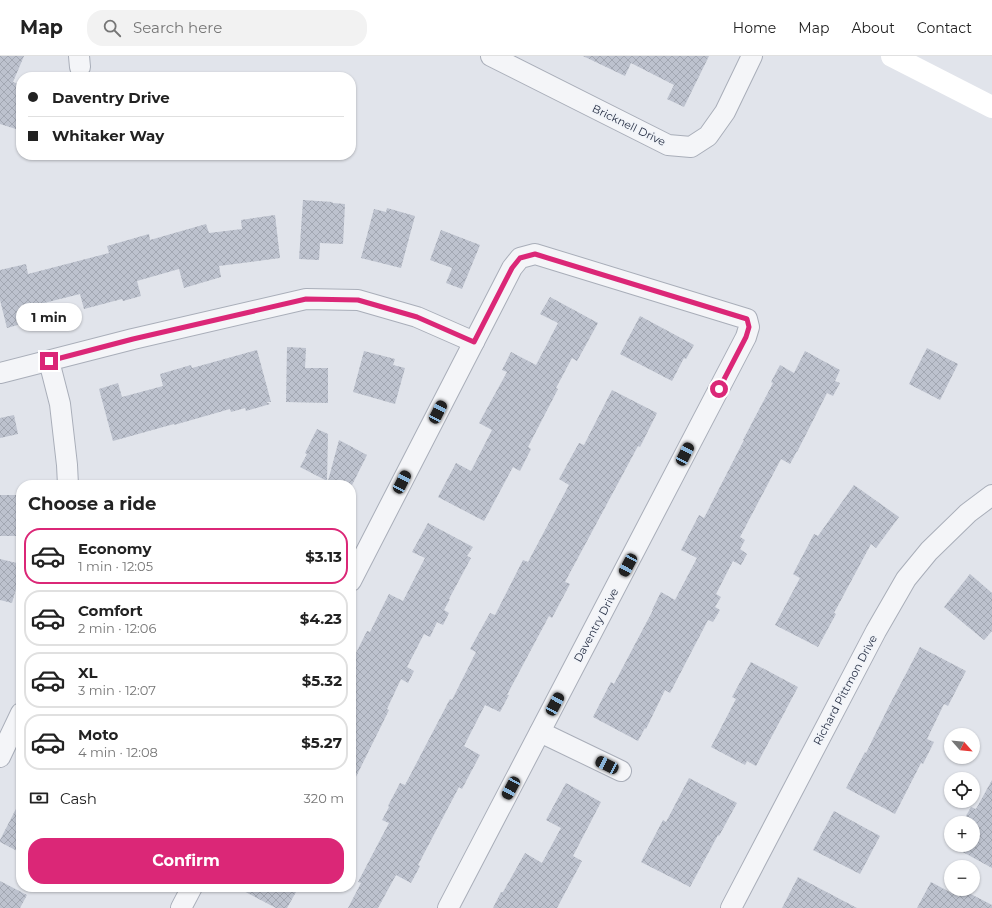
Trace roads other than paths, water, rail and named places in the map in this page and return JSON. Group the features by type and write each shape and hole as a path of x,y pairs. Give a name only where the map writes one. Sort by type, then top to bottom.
{"main road":[{"path":"892,56 992,107"}],"street":[{"name":"Bricknell Drive","path":"490,56 668,145 691,147 708,136 725,112 752,56"},
{"name":"Daventry Drive","path":"448,908 746,337 749,327 747,319 535,254 520,258 512,268 474,342"},
{"path":"0,373 133,339 306,299 358,300 417,317 474,342 356,571"},
{"path":"49,361 60,404 68,480"},
{"name":"Richard Pittmon Drive","path":"731,908 876,631 906,579 929,551 968,513 992,495"},
{"path":"0,758 16,724"},
{"path":"540,732 621,771"},
{"path":"181,908 189,892"}]}
